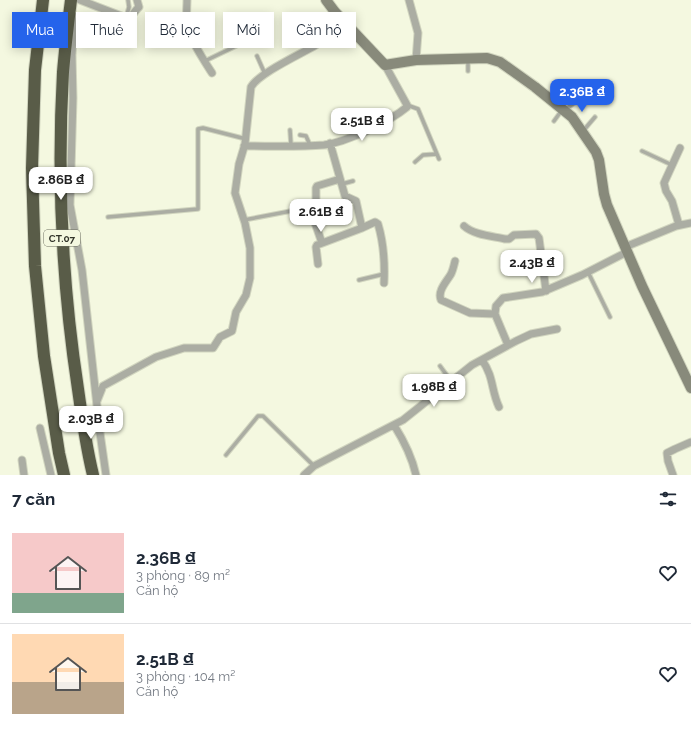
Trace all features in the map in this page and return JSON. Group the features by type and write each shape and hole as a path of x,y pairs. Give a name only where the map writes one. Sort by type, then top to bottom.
{"highway":[{"name":"CT.07","path":"43,0 35,70 32,168 35,266 44,356 59,454 64,475"},
{"name":"CT.07","path":"71,0 63,71 60,168 63,264 72,351 87,448 93,475"}],"street":[{"path":"76,0 72,55 73,98 70,205 82,270 106,475"},
{"path":"80,0 111,12"},
{"path":"134,12 138,7 137,0"},
{"path":"187,0 187,24 212,73"},
{"path":"326,0 336,12"},
{"path":"409,0 418,33 416,60"},
{"path":"245,143 310,145 344,140 390,120 407,108 407,105 385,64 356,34"},
{"path":"97,401 103,386 156,357 184,348 213,348 220,337 232,332 236,312 246,295 250,278 250,248 244,220 235,193 239,164 245,143 251,87 265,74 310,48"},
{"path":"385,64 416,60 468,58 487,58 495,60 535,87 572,117 596,152 599,160 607,205 642,286 691,388"},
{"path":"330,143 346,196 356,201 362,228"},
{"path":"679,225 672,201 664,187 664,183 680,148"},
{"path":"322,243 314,220 316,212 316,188 317,186 341,182"},
{"path":"318,264 316,247 322,243 375,222 378,224 383,239 384,283"},
{"path":"508,345 495,314 496,306 503,298 546,291 588,272 626,250 679,225 691,223"},
{"path":"464,226 474,232 505,240 514,236 536,234 539,238 546,291"},
{"path":"455,261 442,289 440,295 441,300 470,313 495,314"},
{"path":"304,475 314,466 394,425 410,415 472,365 531,334 557,329"},
{"path":"482,360 490,372 495,400 499,407"},
{"path":"394,425 412,460 416,475"},
{"path":"40,428 51,475"},
{"path":"674,475 667,454 675,448 691,442"},
{"path":"22,460 24,475"}],"lane":[{"path":"128,0 128,12"},
{"path":"205,61 232,48"},
{"path":"257,56 265,74"},
{"path":"468,58 468,71"},
{"path":"554,121 564,110 574,103"},
{"path":"407,105 418,109 439,159"},
{"path":"582,132 595,117"},
{"path":"108,217 198,210 198,129 203,128 245,143"},
{"path":"290,130 291,145"},
{"path":"300,135 306,136 310,145"},
{"path":"642,151 672,165"},
{"path":"415,162 423,155 437,154"},
{"path":"341,182 353,181"},
{"path":"244,220 291,211"},
{"path":"588,272 610,317"},
{"path":"359,280 384,274"},
{"path":"440,366 451,381"},
{"path":"226,455 260,415 268,420 314,466"}]}
